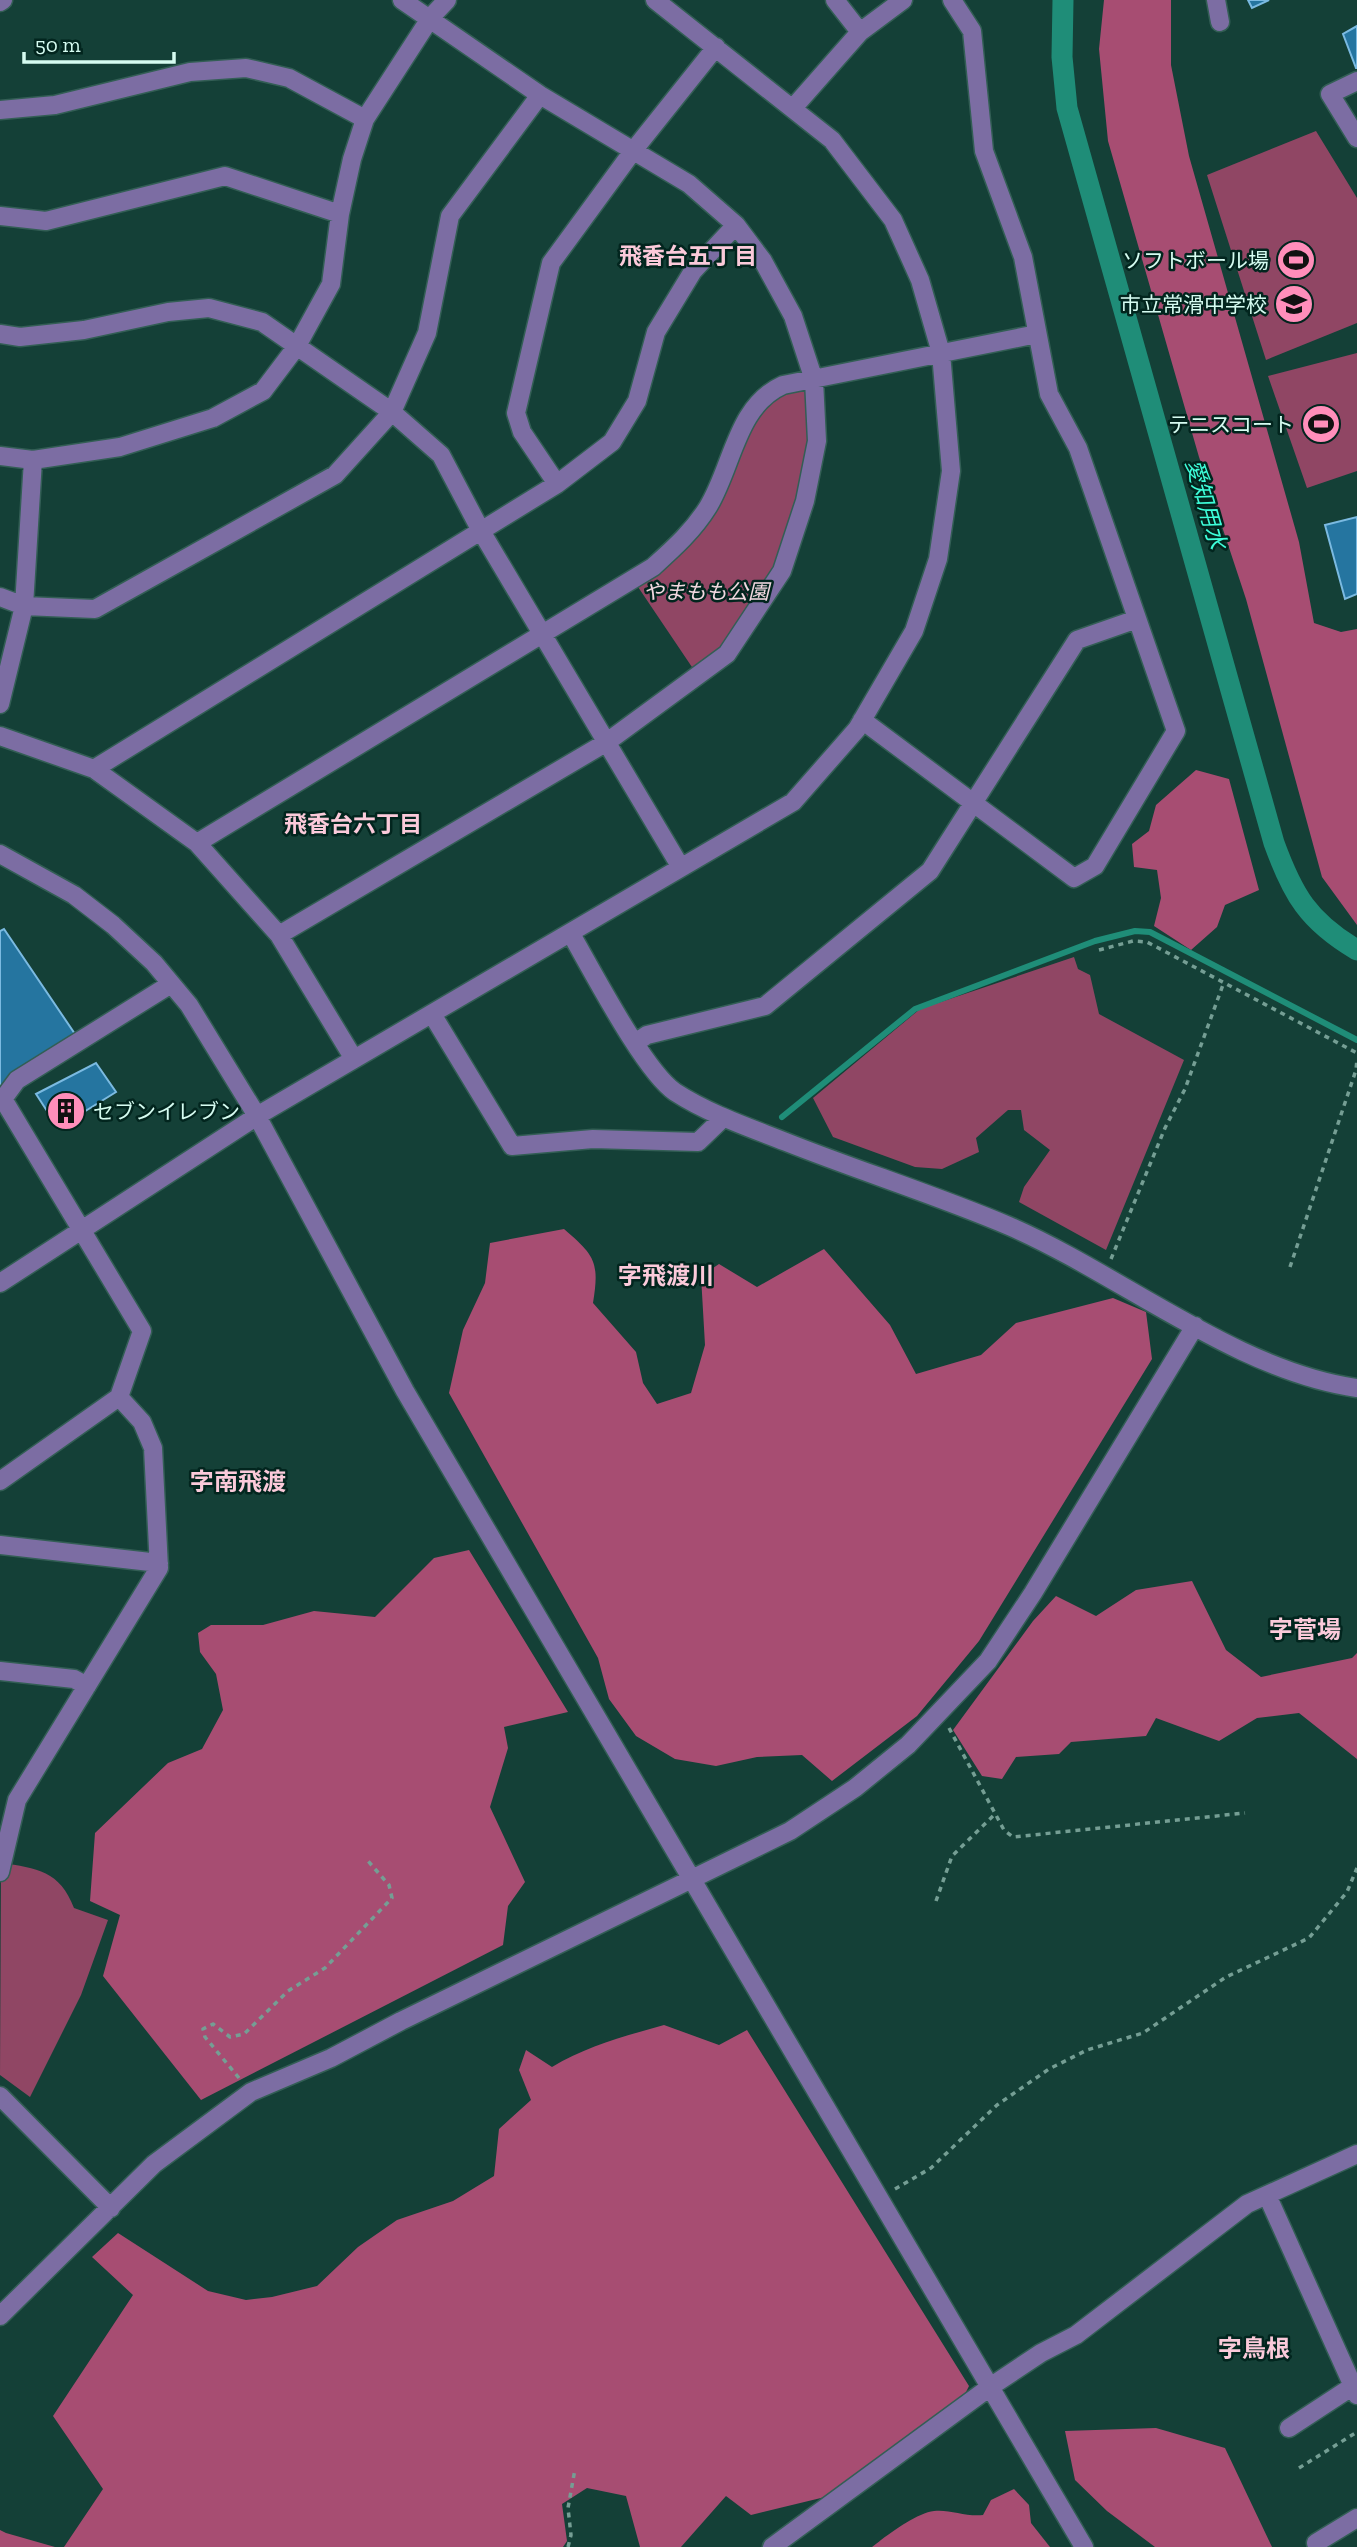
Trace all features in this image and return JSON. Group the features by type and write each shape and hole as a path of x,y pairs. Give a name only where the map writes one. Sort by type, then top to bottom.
{"street":[{"path":"279,935 607,742 727,654 782,571 805,500 817,441 814,380 793,316 763,261 736,225 690,184 540,95 431,17 402,0"},
{"path":"0,456 33,460 120,447 213,418 262,391 297,345 331,285 340,214 352,159 365,119 431,17 447,0"},
{"path":"0,1283 82,1227 257,1116 793,802 862,720 914,631 938,559 951,471 941,352 920,280 892,220 832,140 654,0"},
{"path":"835,0 860,32"},
{"path":"793,108 860,32 903,0"},
{"path":"862,720 1074,878 1095,866 1176,731 1078,447 1049,394 1023,257 984,151 972,31 952,0"},
{"path":"1216,0 1220,22"},
{"path":"557,484 522,432 516,412 551,264 633,151 716,47"},
{"path":"0,110 55,105 190,72 246,68 289,78 365,119"},
{"path":"1357,81 1330,94 1357,138"},
{"path":"0,597 24,606 95,609 335,475 392,412 427,333 450,216 540,95"},
{"path":"0,216 46,221 225,176 340,214"},
{"path":"94,769 557,484 612,442 637,401 656,331 693,271 736,225"},
{"path":"0,334 20,337 72,331 168,312 209,308 262,321 392,412 440,455 542,636 680,866"},
{"path":"197,843 634,581 679,544 709,505 754,405 783,385 1037,334"},
{"path":"0,704 24,606 33,460"},
{"path":"635,1043 647,1035 765,1006 930,871 1077,640 1137,619"},
{"path":"0,736 94,769 197,843 279,935 354,1059"},
{"path":"0,855 74,895 113,925 189,1005 257,1116 405,1391 689,1879 1084,2547"},
{"path":"570,934 635,1043 673,1090 723,1118 1009,1226 1105,1275 1195,1326 1281,1367 1316,1380 1357,1388"},
{"path":"0,1481 119,1397 142,1331 82,1227 2,1100 17,1080 171,984"},
{"path":"432,1014 512,1146 593,1139 698,1142 723,1118"},
{"path":"0,2316 154,2164 251,2092 331,2058 401,2021 790,1831 845,1795 908,1745 988,1661 1034,1593 1195,1326"},
{"path":"0,1872 9,1797 87,1686 159,1563 153,1448 142,1422 119,1397"},
{"path":"0,1545 159,1563"},
{"path":"0,1671 74,1679 87,1686"},
{"path":"0,2096 111,2208"},
{"path":"772,2547 990,2387 1041,2353 1076,2335 1247,2204 1357,2154"},
{"path":"1267,2195 1355,2390 1289,2428"},
{"path":"1316,2543 1357,2518"}],"path":[{"path":"1099,950 1133,941 1147,942 1357,1053"},
{"path":"1105,1275 1165,1128 1185,1089 1224,982"},
{"path":"1290,1267 1356,1070 1357,1059"},
{"path":"936,1716 948,1727 1007,1835 1018,1838 1245,1813"},
{"path":"936,1900 952,1856 995,1814"},
{"path":"251,2092 205,2037 203,2029 212,2024 230,2037 244,2034 288,1991 325,1968 347,1948 393,1898 389,1885 368,1861"},
{"path":"877,2197 931,2168 997,2105 1049,2069 1087,2050 1143,2033 1226,1977 1309,1938 1347,1892 1357,1868"},
{"path":"1299,2468 1357,2432"},
{"path":"568,2547 568,2508 575,2469"}],"green space":[{"name":"ソフトボール場","path":"1316,131 1357,198 1357,323 1266,360 1207,175"},
{"name":"テニスコート","path":"1357,353 1357,471 1307,488 1268,376"},
{"name":"やまもも公園","path":"814,380 817,441 782,571 727,654 698,676 634,581 679,544 754,406"},
{"path":"1074,957 1078,969 1090,975 1099,1014 1184,1060 1106,1250 1019,1202 1024,1187 1050,1150 1024,1130 1021,1110 1008,1110 976,1138 979,1152 942,1169 915,1167 833,1137 813,1098 920,1009"},
{"path":"1,1863 46,1873 62,1886 74,1908 108,1920 81,1995 30,2097 0,2075"}],"shaded area":[{"path":"1104,0 1171,0 1171,65 1189,156 1299,542 1314,623 1341,632 1357,629 1357,925 1322,877 1246,599 1199,457 1108,141 1099,49"},
{"path":"1196,770 1229,779 1259,890 1225,905 1217,927 1191,950 1154,926 1161,898 1157,870 1134,867 1132,844 1149,831 1156,805"},
{"path":"564,1229 592,1260 596,1277 593,1303 636,1352 643,1383 657,1404 691,1393 705,1345 701,1276 719,1264 757,1287 824,1249 890,1325 916,1374 981,1355 1016,1323 1113,1298 1146,1312 1152,1359 979,1641 917,1716 832,1781 802,1755 757,1757 716,1766 675,1759 636,1736 609,1699 598,1658 449,1393 463,1330 485,1283 490,1243"},
{"path":"469,1550 568,1712 504,1727 508,1748 490,1807 525,1882 508,1906 503,1945 201,2100 103,1976 120,1915 90,1901 95,1833 168,1763 202,1749 223,1710 216,1674 200,1652 198,1633 211,1625 263,1625 314,1611 375,1617 434,1558"},
{"path":"1192,1581 1226,1650 1261,1677 1352,1658 1357,1653 1357,1759 1299,1713 1257,1718 1219,1741 1156,1718 1146,1736 1071,1742 1059,1754 1016,1757 1002,1779 982,1776 953,1730 1033,1621 1056,1596 1096,1616 1136,1590"},
{"path":"664,2025 719,2045 747,2030 969,2386 965,2394 825,2497 751,2515 726,2496 681,2547 640,2547 626,2496 587,2488 562,2504 567,2541 563,2547 64,2547 103,2489 53,2416 133,2295 92,2257 118,2233 208,2291 246,2300 317,2286 358,2247 397,2220 453,2201 494,2176 499,2129 531,2100 519,2070 526,2050 552,2067 593,2047"},
{"path":"1156,2428 1225,2448 1272,2547 1155,2547 1107,2511 1075,2480 1065,2431"},
{"path":"1014,2489 1029,2505 1031,2523 1050,2547 872,2547 927,2513 940,2511 983,2515 991,2500"},
{"path":"0,2530 6,2533 55,2547 0,2547"}],"building":[{"path":"1248,0 1269,0 1252,8"},
{"path":"1357,26 1357,68 1356,68 1343,34"},
{"path":"1357,517 1357,594 1345,599 1325,525"},
{"path":"4,929 77,1037 0,1088 0,931"},
{"name":"セブンイレブン","path":"96,1063 116,1092 58,1128 36,1094"}],"waterway":[{"name":"愛知用水","path":"1063,0 1062,57 1067,108 1274,843 1288,878 1304,905 1326,928 1357,950"},
{"path":"782,1117 915,1009 1095,941 1135,931 1150,932 1357,1040"}],"place":[{"name":"ソフトボール場","path":"1296,260"},
{"name":"市立常滑中学校","path":"1294,304"},
{"name":"テニスコート","path":"1321,424"},
{"name":"セブンイレブン","path":"66,1111"}],"district":[{"name":"飛香台五丁目","path":"688,256"},
{"name":"飛香台六丁目","path":"353,824"},
{"name":"字飛渡川","path":"666,1275"},
{"name":"字南飛渡","path":"238,1481"},
{"name":"字菅場","path":"1305,1629"},
{"name":"字鳥根","path":"1254,2348"}]}
